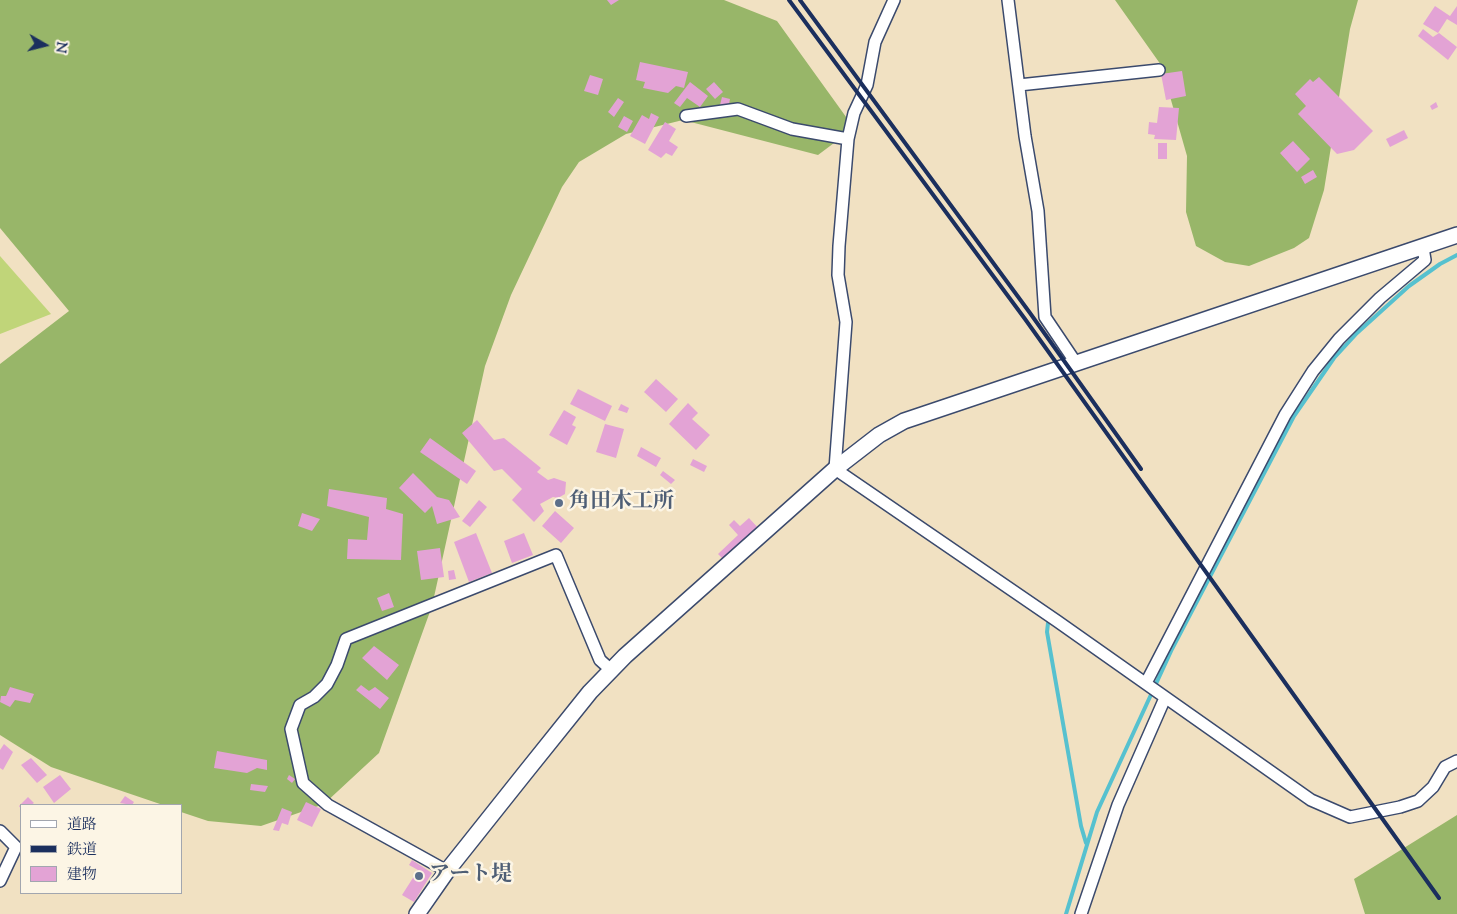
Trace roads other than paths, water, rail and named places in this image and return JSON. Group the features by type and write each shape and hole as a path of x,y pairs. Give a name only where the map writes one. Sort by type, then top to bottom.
{"street":[{"path":"835,469 846,322 838,275 848,139 854,113 867,85 875,42 894,0"},
{"path":"1008,0 1038,211 1045,318 1076,363"},
{"path":"1019,85 1158,70"},
{"path":"686,116 738,109 792,129 848,139"},
{"path":"417,914 446,871 590,692 611,670 835,469 880,435 904,421 1457,235"},
{"path":"1081,914 1155,690 1285,415 1313,372 1340,339 1380,298 1425,260 1423,248"},
{"path":"835,469 1311,800 1350,817 1418,801 1433,787 1445,768 1457,761"},
{"path":"446,871 328,805 303,783 290,729 300,705 314,697 327,684 346,639 556,556 600,660 611,670"},
{"path":"0,831 16,847 0,881"}],"waterway":[{"path":"1066,914 1097,812 1172,649 1294,416 1334,358 1357,333 1409,286 1440,264 1457,255"},
{"path":"1048,623 1047,632 1081,826 1086,843"}],"railway":[{"path":"789,0 1025,319 1439,898"},
{"path":"800,0 1030,313 1141,469"}],"place":[{"name":"角田木工所","path":"559,503"},
{"name":"アート堤","path":"419,876"}]}
